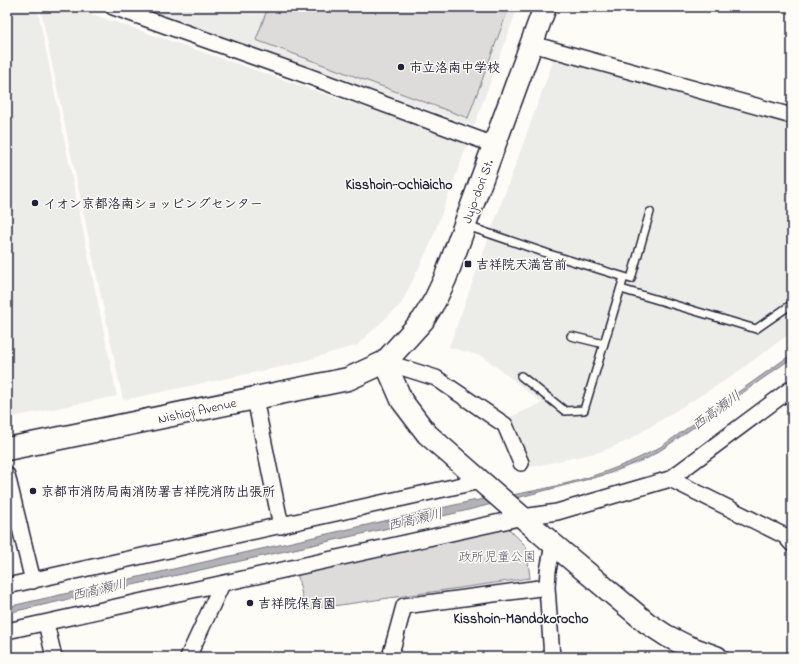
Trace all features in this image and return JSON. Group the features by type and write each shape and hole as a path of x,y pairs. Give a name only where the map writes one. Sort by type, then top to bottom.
{"main road":[{"name":"Jujo-dori St.","path":"385,362 423,320 445,279 545,7"},
{"name":"Nishioji Avenue","path":"7,450 348,379 385,362"}],"street":[{"path":"113,7 308,76 494,145"},
{"path":"532,44 792,116"},
{"path":"385,362 436,378 505,425 521,463"},
{"path":"385,362 402,401 416,422 427,434 553,544 647,623 667,636 685,651 717,657"},
{"path":"7,632 520,515 557,512 670,479 792,388"},
{"path":"254,399 281,526"},
{"path":"7,475 33,581"},
{"path":"670,479 785,536 792,544"},
{"path":"7,586 483,483"},
{"path":"552,657 547,587 548,571 553,544"},
{"path":"188,657 222,584"},
{"path":"390,657 404,606 547,587"},
{"path":"46,623 54,657"}],"lane":[{"path":"465,225 548,254 631,279 650,212"},
{"path":"521,376 565,411 584,410 624,277"},
{"path":"621,289 756,329 792,304"},
{"path":"571,336 604,344"}],"shaded area":[{"name":"イオン京都洛南ショッピングセンター","path":"7,7 37,7 117,396 7,418"},
{"path":"40,7 71,7 468,143 429,247 401,304 357,345 290,365 123,400"},
{"name":"市立洛南中学校","path":"139,7 518,7 474,126"},
{"path":"555,56 792,123 792,332 729,378 627,441 600,452 531,467 510,421 506,419 542,403 484,357 449,347"}],"green space":[{"name":"市立洛南中学校","path":"268,7 509,7 468,118 256,40"},
{"name":"政所児童公園","path":"507,527 526,546 530,578 305,610 297,572"}],"water":[{"name":"西高瀬川","path":"792,354 792,358 667,446 648,458 608,474 456,513 7,613 7,607 472,501 546,488 594,476 662,446"}],"place":[{"name":"市立洛南中学校","path":"401,67"},
{"name":"イオン京都洛南ショッピングセンター","path":"35,203"},
{"name":"吉祥院天満宮前","path":"468,264"},
{"name":"京都市消防局南消防署吉祥院消防出張所","path":"33,491"},
{"name":"吉祥院保育園","path":"250,603"}],"district":[{"name":"Kisshoin-Ochiaicho","path":"399,184"},
{"name":"Kisshoin-Mandokorocho","path":"521,618"}]}
